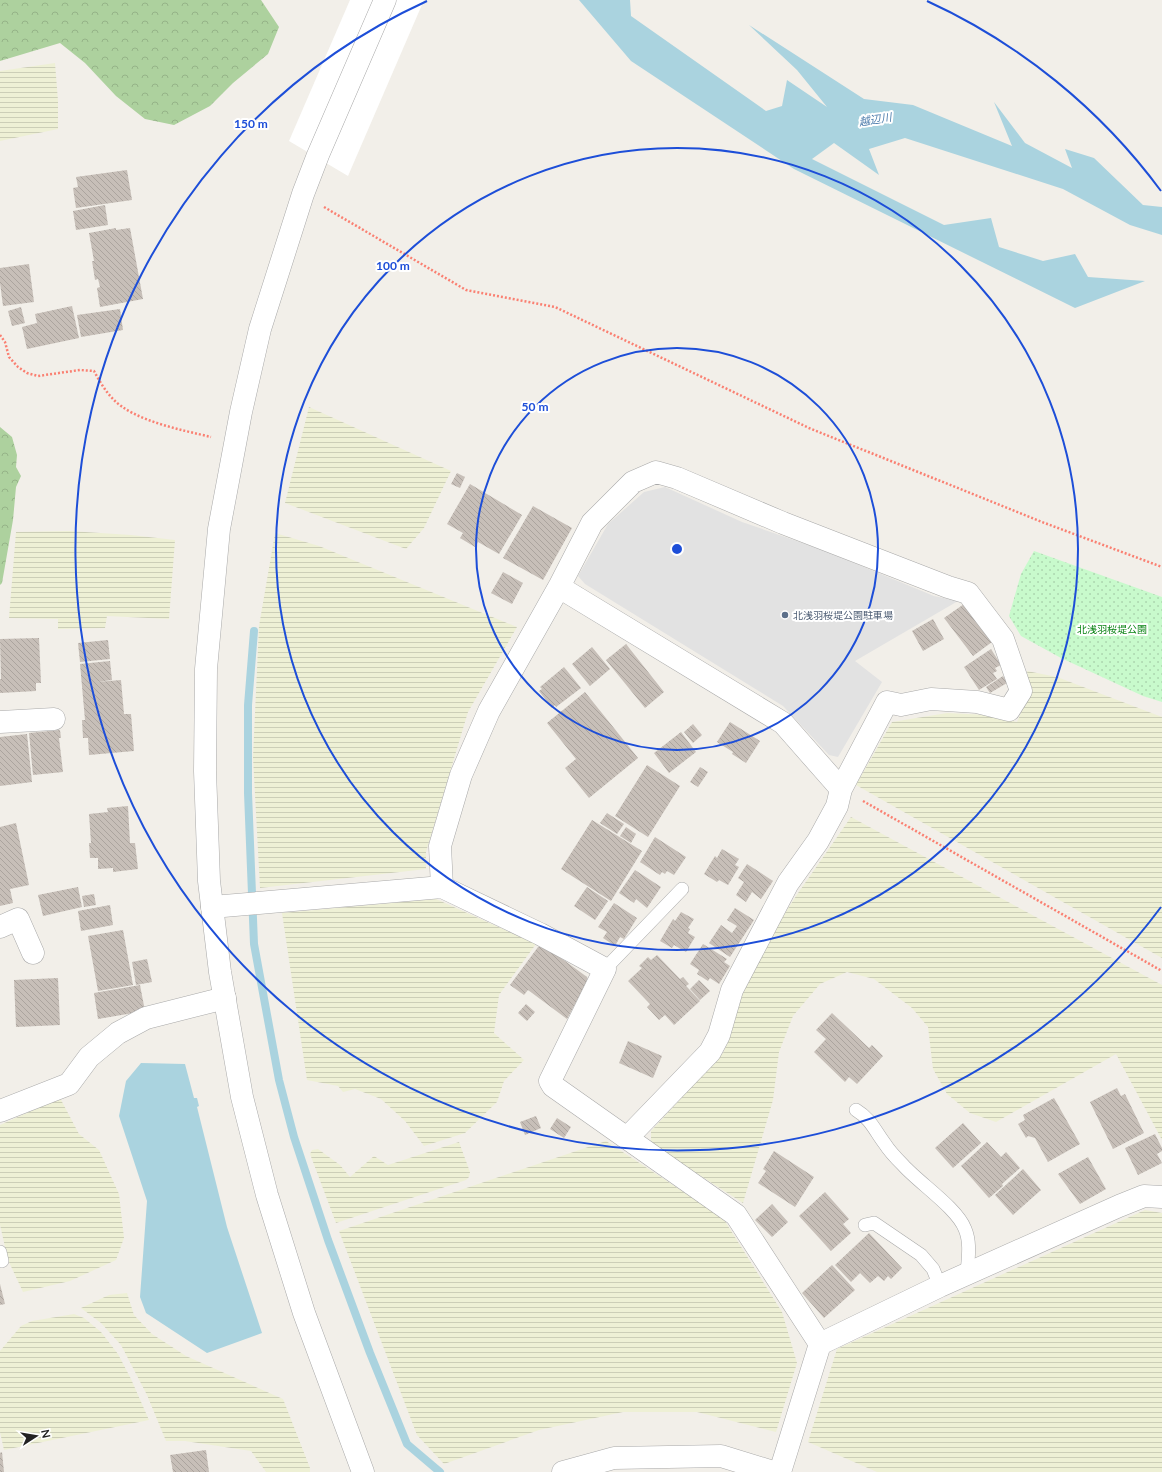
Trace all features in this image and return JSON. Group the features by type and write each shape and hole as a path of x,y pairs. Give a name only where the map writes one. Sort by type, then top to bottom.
{"street":[{"path":"363,1472 304,1313 267,1195 242,1097 220,972 209,881 205,771 206,669 219,529 240,412 260,329 303,194 318,155 386,0"},
{"path":"442,887 440,846 461,775 489,712 559,587 592,524 633,482 656,472 677,478 783,523 948,587 968,593 1003,639 1021,691 1009,710 977,702 931,699 901,705 887,702 841,789 837,806 818,841 788,883 732,990 719,1035 710,1052 627,1138"},
{"path":"559,587 783,723 841,789"},
{"path":"0,722 54,719"},
{"path":"212,907 442,887 540,934 605,969 550,1081 553,1086 736,1215 820,1344"},
{"path":"0,927 18,919 33,953"},
{"path":"0,1111 69,1084 89,1057 118,1032 146,1018 225,998"},
{"path":"780,1472 820,1344 940,1286 1119,1206 1144,1196 1162,1197"},
{"path":"563,1472 614,1458 721,1456 773,1472"}],"lane":[{"path":"605,969 682,889"},
{"path":"856,1110 865,1116 877,1131 885,1145 904,1167 955,1214 965,1228 970,1245 967,1274"},
{"path":"865,1225 874,1223 921,1255 933,1269 940,1286"}],"path":[{"path":"303,194 466,290 555,306 809,428 1042,522 1162,567"},
{"path":"0,335 5,342 9,357 18,367 28,373 38,376 80,370 94,370 100,382 114,400 134,414 164,426 235,442"},
{"path":"841,789 1162,971"}],"green space":[{"path":"0,0 261,0 279,27 268,54 233,83 210,106 174,125 145,119 116,96 85,63 60,43 0,61"},
{"path":"55,63 58,101 58,129 0,141 0,71"},
{"path":"309,407 451,471 424,528 406,549 285,503"},
{"path":"0,427 12,437 17,455 16,467 21,476 16,487 13,520 2,583 0,585"},
{"path":"70,531 131,535 175,540 169,619 107,616 105,628 58,629 58,619 9,618 16,532"},
{"path":"275,533 319,546 517,627 468,712 426,852 426,869 260,888 253,757 259,626"},
{"name":"北浅羽桜堤公園","path":"1034,551 1162,597 1162,702 1143,696 1061,658 1021,636 1009,616 1021,574"},
{"path":"1027,671 1057,677 1162,717 1162,958 856,785 892,722 947,713 988,715 1017,722 1030,692"},
{"path":"851,817 1162,985 1162,1140 1116,1054 996,1122 970,1113 947,1094 933,1069 928,1027 912,1008 874,979 847,972 820,984 793,1016 779,1052 773,1100 743,1203 651,1144 651,1131 723,1053 728,1042 740,999 773,932"},
{"path":"436,899 536,944 499,995 494,1033 524,1060 504,1081 497,1102 465,1133 424,1146 405,1121 381,1099 355,1089 343,1092 338,1086 307,1080 282,913"},
{"path":"60,1098 79,1134 99,1150 119,1194 124,1238 116,1260 70,1281 23,1292 8,1260 0,1225 0,1125"},
{"path":"606,1141 723,1218 782,1312 797,1363 776,1432 697,1412 623,1412 539,1430 444,1464 417,1435 339,1231"},
{"path":"459,1142 470,1172 469,1177 466,1180 336,1223 310,1154 312,1150 318,1149 340,1165 350,1177 374,1156 388,1165"},
{"path":"1145,1210 1162,1213 1162,1472 877,1472 808,1442 837,1349"},
{"path":"127,1293 134,1315 152,1334 186,1356 283,1399 310,1468 310,1472 266,1472 251,1451 185,1441 166,1441 147,1395 121,1345 101,1323 81,1308 109,1295"},
{"path":"74,1314 84,1318 101,1332 118,1354 149,1420 4,1450 0,1432 0,1351 21,1326 32,1321"}],"shaded area":[{"name":"北浅羽桜堤公園駐車場","path":"665,487 742,522 823,550 934,596 958,601 855,661 882,682 838,757 829,755 783,706 585,584 578,576 608,524 644,492"}],"water":[{"name":"越辺川","path":"579,0 630,0 631,16 766,111 782,106 787,80 827,107 797,70 749,25 864,99 913,105 1012,146 994,102 1025,143 1072,168 1065,149 1094,158 1143,205 1162,207 1162,235 1130,225 1063,189 905,138 869,149 879,175 834,143 812,159 944,225 991,218 999,247 1043,261 1075,254 1088,277 1145,281 1075,308 794,169 631,61"},
{"path":"141,1063 185,1064 194,1098 197,1098 199,1106 197,1107 227,1227 262,1333 207,1353 146,1313 140,1297 147,1201 119,1116 126,1081"}],"pier":[{"path":"350,0 424,0 348,176 289,141"}],"building":[{"path":"127,170 132,200 76,208 73,188 78,187 76,177"},
{"path":"105,205 108,225 76,230 73,211"},
{"path":"116,228 116,230 130,228 143,299 100,307 97,288 100,287 98,279 95,280 92,261 94,261 89,233"},
{"path":"29,264 34,302 3,306 0,268"},
{"path":"72,306 79,338 27,349 22,327 37,323 35,314"},
{"path":"21,307 25,323 12,326 8,311"},
{"path":"120,309 123,330 81,337 77,315"},
{"path":"457,473 465,477 460,488 451,484"},
{"path":"470,484 522,515 499,554 478,542 475,547 460,538 463,533 447,524"},
{"path":"533,506 572,528 543,580 503,558"},
{"path":"503,572 523,583 512,604 491,593"},
{"path":"964,604 992,642 973,656 944,618"},
{"path":"933,619 944,639 923,651 912,631"},
{"path":"39,638 41,683 36,683 36,691 0,693 0,639"},
{"path":"108,640 110,659 80,662 78,643"},
{"path":"626,644 664,692 645,708 606,660"},
{"path":"592,647 610,669 590,686 572,664"},
{"path":"991,649 1001,665 995,668 997,671 993,673 997,679 979,690 964,667"},
{"path":"110,661 112,680 97,682 121,680 124,714 131,714 134,751 89,755 88,738 83,738 82,720 85,720 80,664"},
{"path":"564,667 581,688 556,707 555,705 552,708 539,691 542,689 540,687"},
{"path":"1003,676 1007,683 990,693 986,687"},
{"path":"585,692 638,758 589,798 565,768 576,759 547,723"},
{"path":"730,722 760,741 746,763 732,754 733,752 717,742"},
{"path":"693,724 702,735 693,743 684,732"},
{"path":"60,730 61,738 59,738 63,772 33,775 29,733"},
{"path":"681,732 696,752 669,773 654,753"},
{"path":"27,734 32,782 0,786 0,737"},
{"path":"647,765 680,786 648,837 615,816"},
{"path":"700,767 708,772 698,787 690,782"},
{"path":"128,806 130,843 135,843 138,869 113,872 113,868 98,869 98,858 90,858 89,843 91,843 89,814 108,812 107,808"},
{"path":"607,813 624,824 617,834 600,823"},
{"path":"592,820 642,851 611,901 561,869"},
{"path":"16,823 29,885 10,889 13,903 0,906 0,827"},
{"path":"626,827 636,834 631,843 620,836"},
{"path":"655,837 686,857 674,875 667,871 665,874 662,872 660,875 640,862"},
{"path":"722,849 739,859 735,865 739,867 728,885 719,880 717,882 704,874 715,856 717,858"},
{"path":"747,864 773,881 761,899 752,892 746,902 736,895 744,882 738,878"},
{"path":"635,870 661,887 647,908 636,899 634,903 619,893"},
{"path":"78,887 82,907 43,916 38,895"},
{"path":"587,887 608,901 595,920 574,906"},
{"path":"94,894 96,905 84,907 82,896"},
{"path":"614,903 637,918 624,939 620,937 615,946 603,938 607,932 598,927"},
{"path":"110,905 113,925 81,931 78,911"},
{"path":"735,908 754,920 730,957 709,943 721,925 732,933 737,926 727,920"},
{"path":"681,912 694,919 688,928 690,929 688,933 695,937 686,952 674,945 672,948 660,941 673,919 675,921"},
{"path":"123,930 133,985 98,991 88,936"},
{"path":"703,944 727,959 724,962 730,966 719,984 710,978 708,981 697,974 699,970 690,964"},
{"path":"543,945 587,977 588,980 567,1019 528,990 524,995 510,985 538,947"},
{"path":"657,955 680,979 683,977 689,984 686,986 700,1001 674,1025 665,1015 659,1020 647,1007 650,1004 628,981 642,968 639,966 648,957 651,960"},
{"path":"147,959 152,982 136,985 132,962"},
{"path":"58,978 60,1025 16,1027 14,980"},
{"path":"699,980 710,991 700,1000 690,989"},
{"path":"140,985 145,1011 98,1019 94,993"},
{"path":"526,1004 535,1012 527,1021 518,1013"},
{"path":"832,1013 869,1048 872,1045 883,1056 857,1084 849,1077 845,1082 814,1052 826,1039 816,1030"},
{"path":"628,1041 662,1056 653,1078 619,1063"},
{"path":"1117,1088 1121,1096 1125,1094 1144,1133 1113,1149 1090,1102"},
{"path":"1054,1098 1080,1144 1048,1162 1035,1138 1028,1136 1026,1138 1018,1124 1025,1120 1023,1115"},
{"path":"536,1116 541,1128 525,1135 520,1122"},
{"path":"557,1118 571,1127 564,1138 550,1129"},
{"path":"963,1123 981,1143 953,1168 935,1148"},
{"path":"1155,1134 1162,1148 1162,1151 1157,1154 1162,1163 1138,1175 1125,1148"},
{"path":"987,1142 1001,1157 1006,1152 1020,1168 989,1198 961,1166"},
{"path":"774,1151 814,1177 795,1207 758,1183 766,1171 763,1169"},
{"path":"1088,1157 1106,1189 1080,1204 1058,1174"},
{"path":"1023,1169 1041,1190 1013,1215 995,1195"},
{"path":"825,1192 849,1219 843,1224 851,1233 831,1251 799,1216"},
{"path":"772,1204 788,1222 772,1237 755,1220"},
{"path":"869,1233 902,1268 891,1279 888,1276 884,1281 878,1276 870,1283 860,1273 851,1282 835,1265"},
{"path":"832,1265 855,1290 824,1318 802,1293"},
{"path":"0,1284 5,1304 0,1305"},
{"path":"206,1450 209,1472 173,1472 170,1455"},
{"path":"2,1452 4,1472 0,1472 0,1453"}],"waterway":[{"path":"254,631 248,705 248,793 254,944 279,1080 294,1137 328,1240 370,1353 407,1444 440,1472"}],"place":[{"name":"北浅羽桜堤公園駐車場","path":"785,615"}]}
